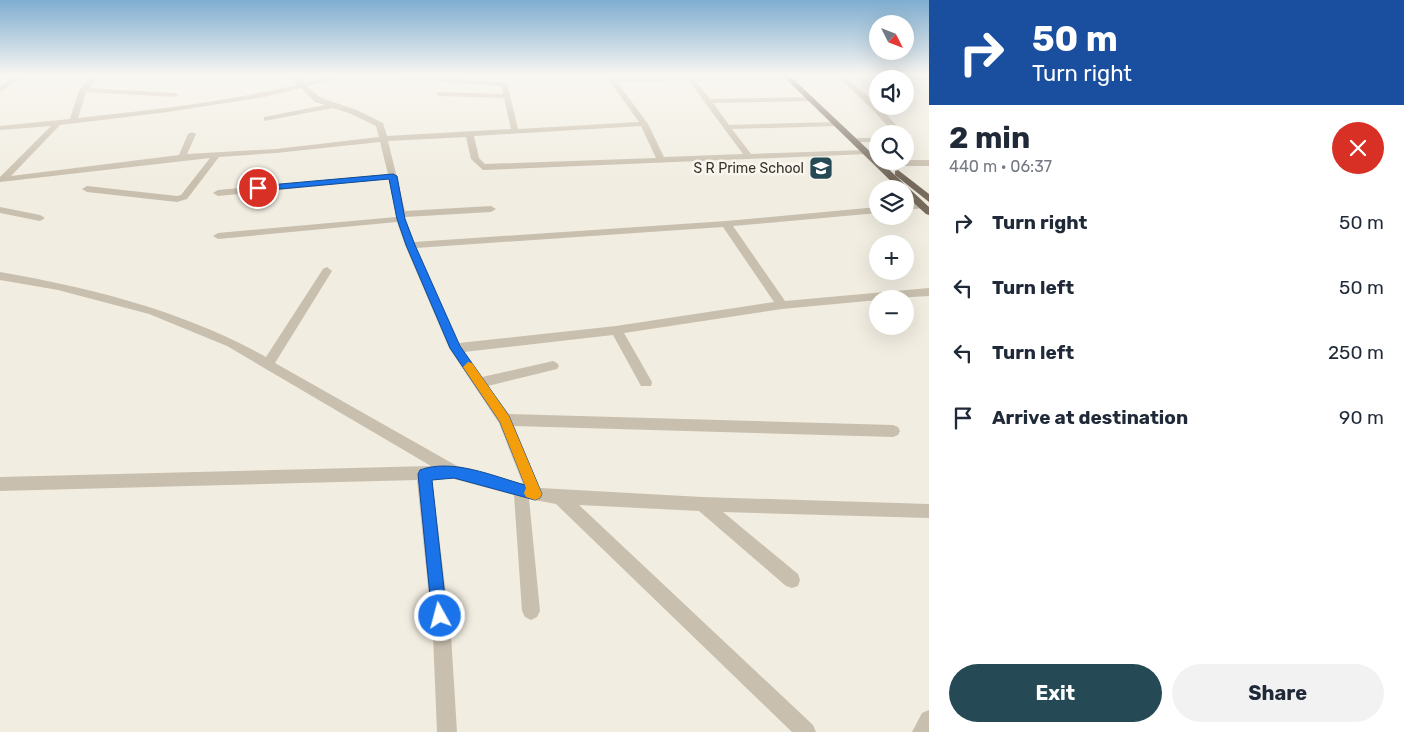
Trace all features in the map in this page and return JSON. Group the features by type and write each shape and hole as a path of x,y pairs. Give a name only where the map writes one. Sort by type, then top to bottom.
{"main road":[{"path":"822,110 895,180"},
{"path":"829,110 869,148"},
{"path":"893,170 927,206"},
{"path":"914,196 927,206"}],"street":[{"path":"73,122 77,110"},
{"path":"0,128 73,122 167,110"},
{"path":"267,119 309,110"},
{"path":"348,110 380,125 401,216 410,245 455,348 505,420 528,492 530,611"},
{"path":"510,110 515,131"},
{"path":"634,110 644,124 661,160"},
{"path":"714,110 748,157"},
{"path":"878,110 892,125"},
{"path":"1,181 58,123"},
{"path":"1,181 182,157 383,139 644,124"},
{"path":"726,127 836,124"},
{"path":"182,157 192,134"},
{"path":"469,134 475,159 483,167 865,152"},
{"path":"860,140 869,140"},
{"path":"88,190 177,199 184,197 216,155"},
{"path":"914,163 929,163"},
{"path":"218,193 393,176"},
{"path":"914,207 927,206"},
{"path":"218,236 401,216 491,209"},
{"path":"0,210 40,218"},
{"path":"410,245 726,224 869,211"},
{"path":"726,224 782,305"},
{"path":"268,364 327,271"},
{"path":"0,276 58,286 152,311 231,343 454,472 528,492 560,497 702,504 929,510"},
{"path":"455,348 616,330 782,305 929,292"},
{"path":"616,330 646,382"},
{"path":"479,383 553,366"},
{"path":"505,420 893,431"},
{"path":"0,484 454,472"},
{"path":"424,474 442,635 447,732"},
{"path":"560,497 806,732"},
{"path":"702,504 792,580"},
{"path":"922,732 929,720"}],"slow traffic":[{"path":"468,367 505,420 535,494 531,493"}],"place":[{"name":"S R Prime School","path":"821,168"}],"route":[{"path":"258,188 393,176 401,219 410,245 455,348 505,420 535,494 454,472 424,474 440,616"}]}
